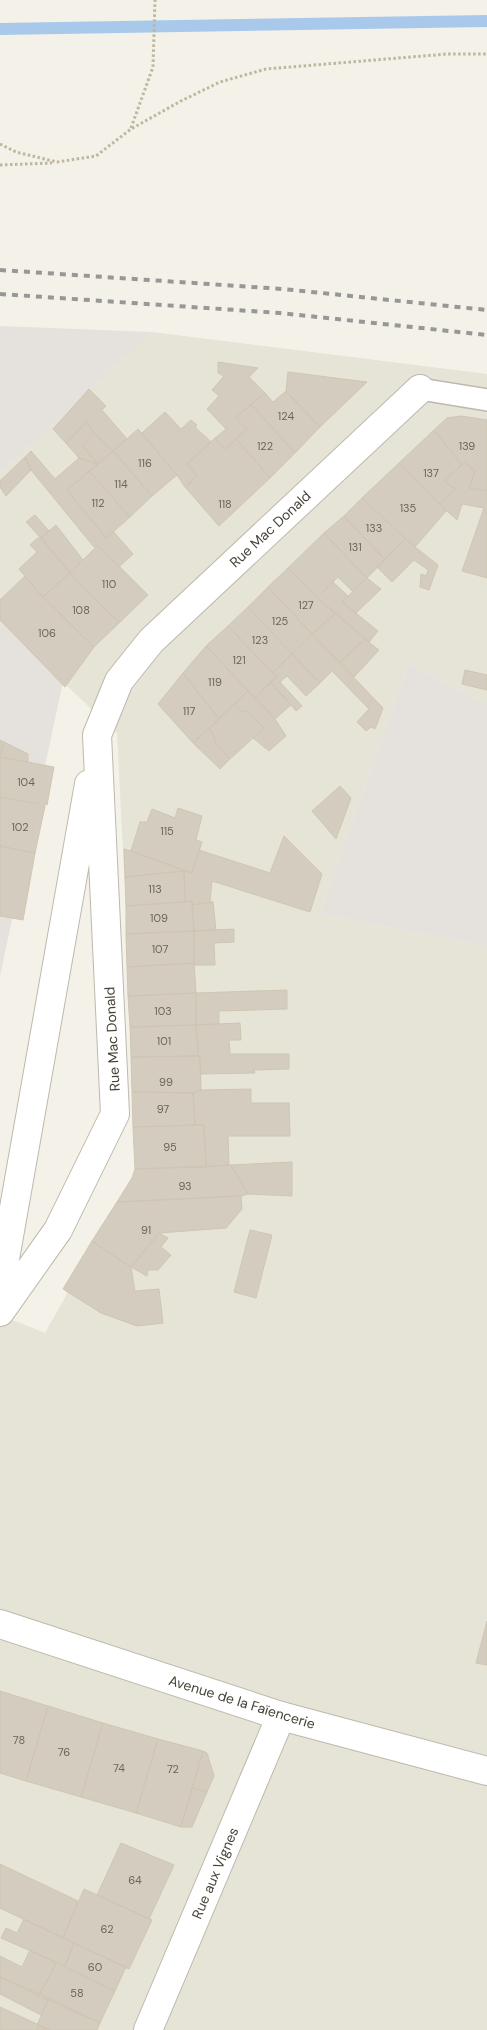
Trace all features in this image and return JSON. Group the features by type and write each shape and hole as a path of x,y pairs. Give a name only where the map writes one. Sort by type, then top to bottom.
{"street":[{"name":"Rue Mac Donald","path":"0,1287 97,735 119,681 151,641 420,389"},
{"name":"Rue Mac Donald","path":"0,1312 58,1230 115,1114 97,735"},
{"name":"Avenue de la Faïencerie","path":"0,1624 281,1716 487,1771"},
{"name":"Rue aux Vignes","path":"148,2030 281,1716"}],"lane":[{"name":"Rue Mac Donald","path":"420,389 487,400"}],"path":[{"path":"131,129 153,66 154,0"},
{"path":"0,165 57,162 96,156 131,129 220,82 266,69 447,54 487,54"},
{"path":"0,144 16,152 57,162"}],"shaded area":[{"path":"0,326 152,332 0,473"},
{"path":"152,332 487,374 487,705 409,663 320,914 487,946 487,2030 0,2030 0,1315 45,1333 139,1166 117,733 0,623 0,473"},
{"path":"0,623 63,682 0,976"},
{"path":"409,663 487,705 487,946 320,914"}],"building":[{"path":"218,362 258,368 249,377 265,393 236,418 247,429 225,449 215,438 226,429 207,409 219,396 212,390 224,376 218,373"},
{"path":"288,372 367,382 320,427 286,391"},
{"path":"89,389 106,406 102,410 127,439 113,451 94,433 87,421 66,443 53,429"},
{"path":"286,391 320,427 295,453 251,404 265,393 273,402"},
{"path":"251,404 295,453 270,478 236,439 247,429 236,418"},
{"path":"165,412 181,429 191,420 197,425 195,427 211,442 187,464 197,476 185,487 142,433"},
{"path":"461,416 487,420 487,491 469,488 475,471 465,462 462,465 434,430 447,418"},
{"path":"87,421 94,433 82,445 98,464 79,458 66,443"},
{"path":"138,429 177,475 152,496 113,451"},
{"path":"434,430 462,465 444,481 456,489 439,504 399,463"},
{"path":"94,433 113,451 98,464 82,445"},
{"path":"215,438 225,449 236,439 270,478 219,526 185,487 197,476 187,464"},
{"path":"31,451 55,479 79,458 98,464 67,490 106,538 113,531 133,554 119,567 98,545 94,547 31,470 25,457"},
{"path":"113,451 152,496 130,517 89,471"},
{"path":"25,457 31,470 6,496 0,487 0,481"},
{"path":"465,462 475,471 469,488 487,491 487,578 462,571 484,508 462,504 457,520 439,504 456,489 444,481"},
{"path":"399,463 446,511 415,547 362,498"},
{"path":"89,471 130,517 106,538 67,490"},
{"path":"362,498 405,539 385,560 344,516"},
{"path":"35,515 49,531 41,538 26,522"},
{"path":"344,516 385,560 367,578 324,533"},
{"path":"56,525 83,560 70,573 41,538"},
{"path":"324,533 367,578 352,591 338,577 317,598 288,568"},
{"path":"40,536 70,573 43,597 19,569 37,552 30,545"},
{"path":"405,539 438,565 429,590 420,587 421,574 426,576 428,570 414,560 392,582 377,567"},
{"path":"98,545 148,595 119,623 70,573"},
{"path":"288,568 317,598 336,613 312,634 268,587"},
{"path":"70,573 119,623 94,647 43,597"},
{"path":"25,576 43,597 94,647 65,687 0,620 0,600"},
{"path":"367,578 381,589 356,613 342,602"},
{"path":"333,582 348,596 342,602 378,631 369,642 317,598"},
{"path":"268,587 312,634 292,654 248,607"},
{"path":"248,607 292,654 272,673 228,626"},
{"path":"336,613 365,639 340,662 312,634"},
{"path":"228,626 277,677 255,698 206,646"},
{"path":"312,634 383,708 375,729 371,727 366,731 357,722 369,709 332,671 320,683 292,654"},
{"path":"365,639 379,650 354,677 340,662"},
{"path":"206,646 248,691 219,719 183,673"},
{"path":"292,654 320,683 306,696 287,676 280,682 302,706 296,711 270,682 277,677 272,673"},
{"path":"465,670 487,675 487,690 462,684"},
{"path":"183,673 219,719 193,743 158,704"},
{"path":"270,682 291,705 275,719 255,698"},
{"path":"248,691 275,719 286,736 269,751 253,738 264,728 248,711 241,711 234,704"},
{"path":"234,704 241,711 248,711 264,728 230,759 215,742 209,728"},
{"path":"209,728 215,742 230,759 220,769 193,743"},
{"path":"0,740 4,742 0,757"},
{"path":"4,742 28,754 28,762 0,757"},
{"path":"0,757 54,767 47,805 0,797"},
{"path":"340,786 351,798 336,839 312,811"},
{"path":"0,797 45,806 35,853 0,846"},
{"path":"178,808 202,816 196,840 202,842 192,873 131,851 140,822 147,822 152,809 175,818"},
{"path":"284,836 322,874 310,912 212,881 210,902 213,902 192,905 192,901 185,902 184,871 192,873 199,850 270,873"},
{"path":"0,846 35,853 23,920 0,916"},
{"path":"124,849 131,851 184,871 125,877"},
{"path":"184,871 185,902 126,906 125,877"},
{"path":"192,901 194,931 126,934 126,906"},
{"path":"213,902 216,930 194,931 192,905"},
{"path":"234,929 234,942 214,943 215,965 194,965 194,931"},
{"path":"194,931 194,963 127,967 126,934"},
{"path":"194,963 196,993 128,996 127,967"},
{"path":"287,990 287,1009 219,1011 219,1024 196,1025 196,993"},
{"path":"196,993 196,1025 130,1027 128,996"},
{"path":"240,1023 241,1040 229,1040 230,1054 289,1054 289,1069 254,1070 255,1073 201,1074 196,1025"},
{"path":"196,1025 198,1056 131,1057 130,1027"},
{"path":"200,1056 201,1090 193,1093 132,1092 131,1057"},
{"path":"251,1089 251,1103 289,1103 290,1136 228,1136 229,1165 206,1167 204,1125 195,1125 193,1093 201,1090"},
{"path":"132,1092 193,1093 195,1125 133,1127"},
{"path":"204,1125 206,1167 135,1169 133,1127"},
{"path":"292,1162 292,1196 248,1194 231,1165"},
{"path":"231,1165 248,1194 241,1196 117,1202 132,1178 135,1169"},
{"path":"241,1196 242,1209 226,1228 159,1233 131,1267 92,1241 117,1202"},
{"path":"250,1230 272,1235 256,1298 234,1292"},
{"path":"159,1233 168,1238 161,1247 171,1255 158,1270 148,1270 147,1276 131,1267"},
{"path":"92,1241 131,1267 135,1291 159,1289 163,1323 137,1326 101,1313 63,1289"},
{"path":"487,1621 487,1665 476,1663"},
{"path":"0,1691 48,1706 26,1781 0,1773"},
{"path":"48,1706 103,1723 81,1797 26,1781"},
{"path":"103,1723 158,1739 136,1813 81,1797"},
{"path":"158,1739 203,1751 181,1827 136,1813"},
{"path":"203,1751 207,1753 214,1776 207,1792 192,1788"},
{"path":"192,1788 207,1792 192,1827 181,1827"},
{"path":"121,1843 174,1865 149,1919 97,1895"},
{"path":"0,1864 78,1901 63,1938 0,1908"},
{"path":"84,1889 152,1920 129,1969 63,1938"},
{"path":"24,1919 74,1943 65,1966 1,1938 6,1928 17,1933"},
{"path":"74,1943 126,1967 115,1991 65,1966"},
{"path":"30,1950 56,1963 39,1996 0,1977 0,1956 22,1967"},
{"path":"56,1963 115,1991 100,2023 39,1996"},
{"path":"0,1977 49,1998 41,2015 0,1994"},
{"path":"49,1998 100,2023 97,2030 50,2030 37,2025"},
{"path":"0,2007 39,2025 37,2030 0,2030"},
{"path":"39,2025 50,2030 37,2030"}],"waterway":[{"path":"0,29 487,21"}],"railway":[{"path":"0,270 283,289 487,310"},
{"path":"0,294 280,313 487,335"}]}
